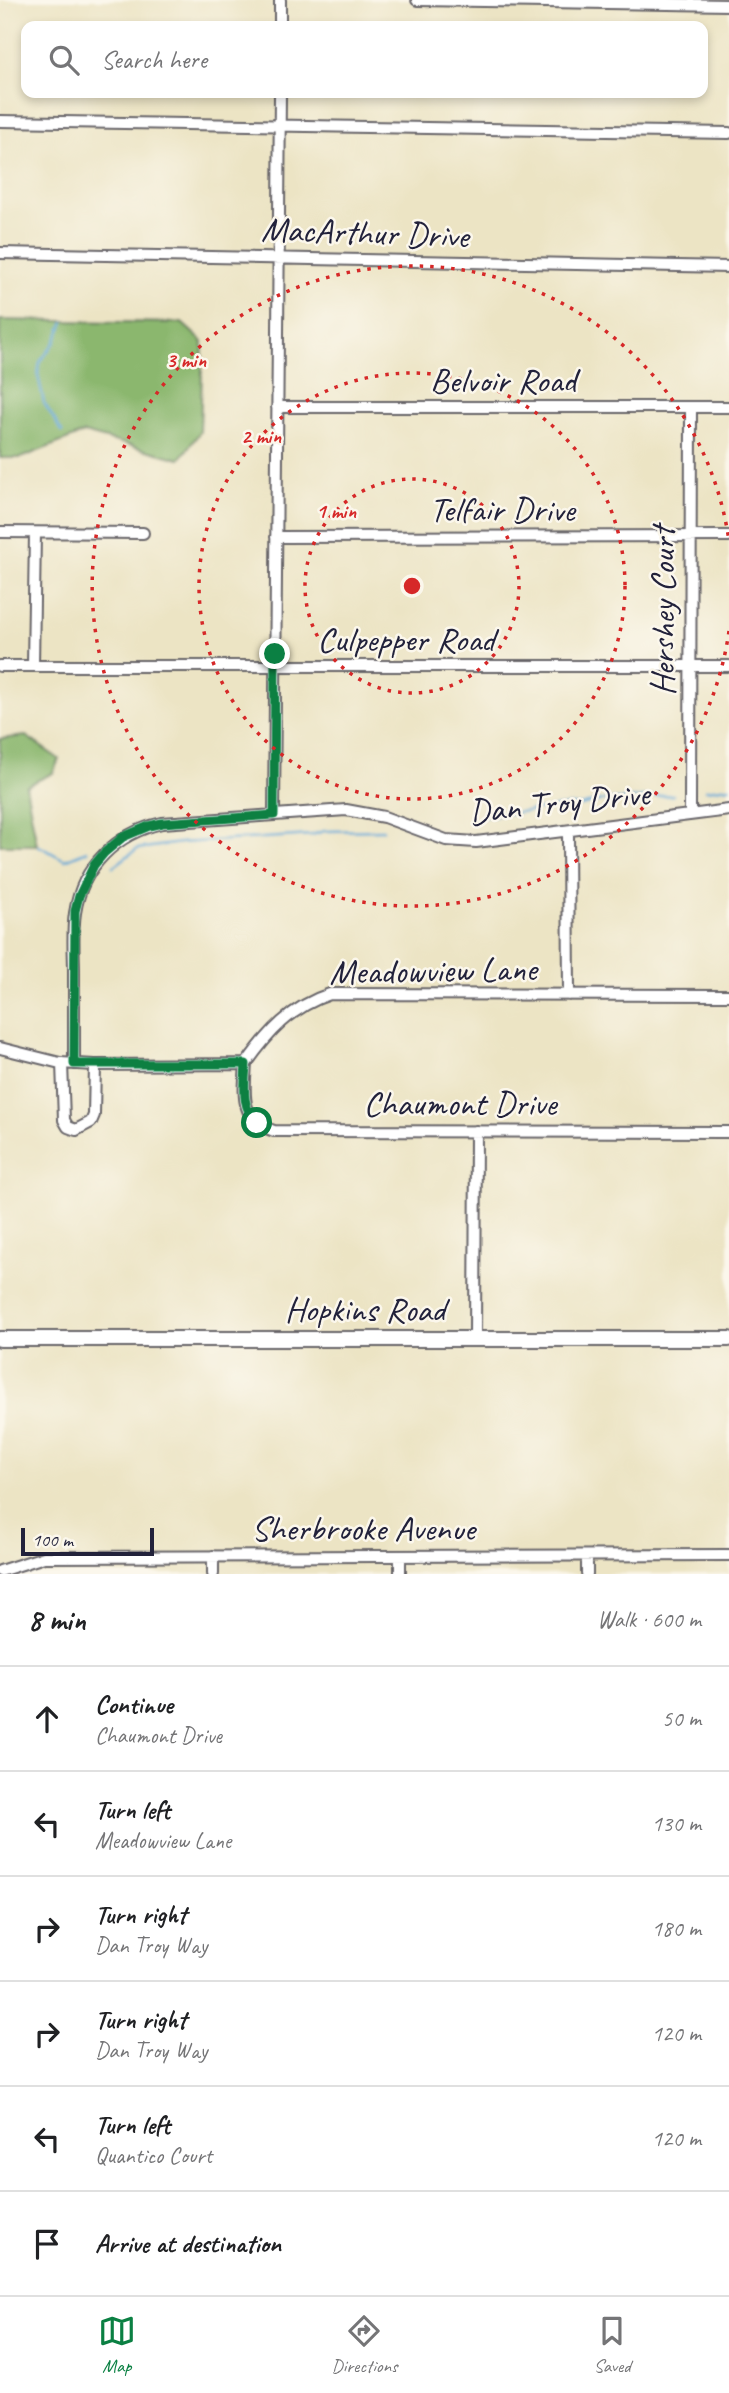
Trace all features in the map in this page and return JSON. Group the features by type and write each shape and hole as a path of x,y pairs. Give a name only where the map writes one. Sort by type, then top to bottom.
{"street":[{"path":"280,0 280,21"},
{"path":"417,0 729,5"},
{"path":"274,815 280,98"},
{"path":"0,121 729,133"},
{"name":"MacArthur Drive","path":"0,253 729,267"},
{"name":"Belvoir Road","path":"277,407 729,407"},
{"name":"Hershey Court","path":"690,815 691,407"},
{"path":"0,532 143,533"},
{"path":"33,666 35,533"},
{"name":"Telfair Drive","path":"276,537 729,536"},
{"name":"Culpepper Road","path":"0,666 729,666"},
{"name":"Dan Troy Drive","path":"95,1065 94,1115 91,1122 76,1130 68,1127 64,1121 75,911 86,878 99,859 123,837 149,826 346,810 403,823 438,837 476,842 729,810"},
{"path":"568,832 569,995"},
{"name":"Meadowview Lane","path":"246,1064 286,1017 309,1002 330,994 729,995"},
{"path":"0,1048 68,1064 246,1064"},
{"name":"Chaumont Drive","path":"246,1064 244,1099 247,1111 257,1123 274,1131 729,1132"},
{"path":"475,1339 476,1131"},
{"name":"Hopkins Road","path":"0,1339 729,1339"},
{"name":"Sherbrooke Avenue","path":"0,1571 44,1557 729,1555"},
{"path":"213,1556 213,1574"},
{"path":"400,1556 400,1574"},
{"path":"587,1556 587,1574"},
{"path":"25,1562 26,1574"}],"green space":[{"path":"0,320 182,323 203,342 200,432 180,459 84,433 21,458 0,458"},
{"path":"26,736 59,759 53,773 26,786 37,845 0,845 0,739"}],"waterway":[{"path":"62,432 44,403 38,375 40,362 55,342 64,322"},
{"path":"706,790 729,787"},
{"path":"483,817 571,805 581,806 599,801 673,795"},
{"path":"113,867 137,849 180,843 312,835 324,831 383,830"},
{"path":"39,846 65,860 87,851"}],"route":[{"path":"257,1123 247,1111 244,1099 246,1064 74,1064 74,927 75,911 86,878 104,853 123,837 162,823 274,815 275,654"}]}
